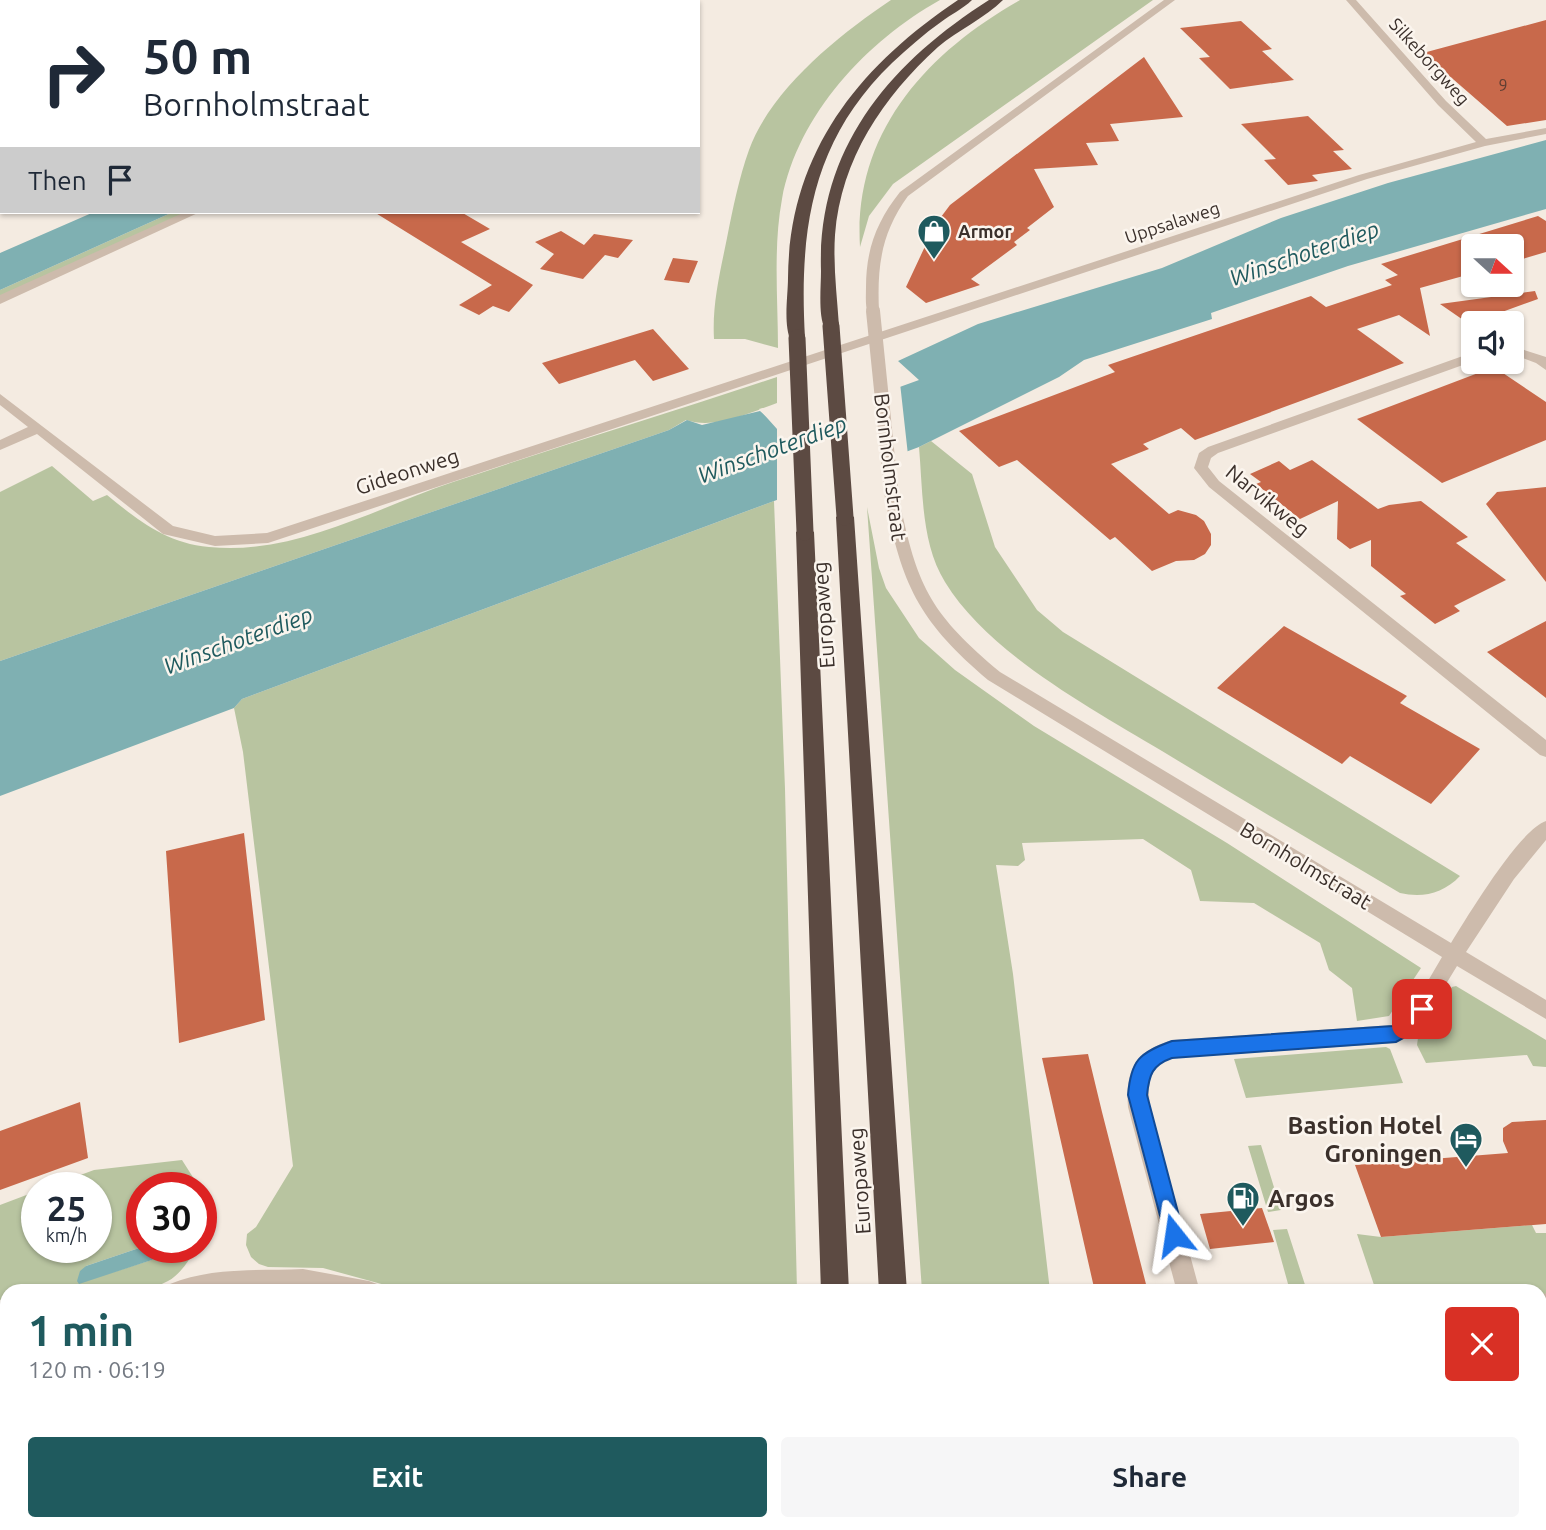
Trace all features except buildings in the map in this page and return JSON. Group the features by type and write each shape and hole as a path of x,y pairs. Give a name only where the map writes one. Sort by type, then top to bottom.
{"highway":[{"name":"Europaweg","path":"835,1284 797,338 796,290 801,211 809,183 830,134 843,113 883,64 923,29 966,0"},
{"name":"Europaweg","path":"893,1284 831,326 828,233 841,174 858,136 892,85 934,43 997,0"}],"street":[{"name":"Silkeborgweg","path":"1351,0 1441,103 1484,144"},
{"name":"Bornholmstraat","path":"1175,2 1138,24 904,194 885,221 874,247 871,275 873,311 892,498 903,557 913,587 927,610 971,658 994,676 1546,1010"},
{"name":"Uppsalaweg","path":"813,359 1363,177 1484,144 1546,131"},
{"path":"0,300 190,214"},
{"path":"1524,354 1546,366"},
{"name":"Gideonweg","path":"0,398 168,530 207,540 250,540 286,534 813,359"},
{"name":"Narvikweg","path":"1461,361 1213,450 1204,456 1200,468 1214,484 1546,750"},
{"path":"0,446 37,428"},
{"path":"1187,1284 1139,1107 1138,1084 1145,1063 1152,1056 1172,1049 1396,1034 1412,1025 1454,954 1528,847 1546,828"},
{"path":"258,1284 303,1280 325,1284"}],"green space":[{"path":"891,0 940,0 887,36 862,59 820,109 803,138 790,168 779,217 778,348 745,339 714,339 717,288 739,182 759,127 773,106 809,65"},
{"path":"1020,0 1153,0 893,184 869,216 860,247 861,206 869,168 883,133 902,101 926,71 954,45"},
{"path":"169,214 183,214 0,297 0,290"},
{"path":"777,377 777,403 756,411 709,423 686,420 669,430 0,661 0,492 52,466 93,501 107,495 142,522 166,536 194,545 240,548 272,544 334,528 453,482"},
{"path":"931,441 972,474 995,547 1037,610 1063,632 1460,876 1447,887 1432,893 1400,893 1104,717 1014,656 987,633 964,608 937,567 927,534 919,447"},
{"path":"774,501 785,789 797,1284 381,1284 323,1268 268,1267 251,1257 246,1245 247,1234 256,1227 293,1166 243,752 234,708 242,699"},
{"path":"867,507 879,568 886,588 919,638 955,670 1034,726 1227,843 1421,968 1389,1016 1357,1021 1352,988 1329,970 1320,943 1254,903 1200,901 1191,870 1143,839 1022,843 1025,860 1018,866 996,865 1013,974 1049,1284 922,1284"},
{"path":"1456,986 1546,1040 1546,1067 1533,1066 1527,1055 1426,1063 1417,1045 1418,1038 1452,987"},
{"path":"1386,1047 1390,1049 1403,1083 1246,1098 1234,1059"},
{"path":"1261,1145 1281,1210 1268,1212 1248,1146"},
{"path":"182,1160 190,1172 126,1172 126,1252 112,1257 112,1172 89,1172"},
{"path":"21,1197 21,1263 95,1263 86,1266 79,1283 142,1263 186,1263 177,1275 161,1284 0,1284 0,1205"},
{"path":"1532,1225 1536,1233 1546,1233 1546,1284 1374,1284 1357,1234 1381,1237"},
{"path":"1287,1229 1305,1284 1288,1284 1273,1230"}],"water":[{"name":"Winschoterdiep","path":"1546,140 1546,209 1348,266 1211,313 1212,319 1084,360 1059,377 919,447 242,699 234,708 0,796 0,661 669,430 687,420 702,425 760,411 781,430 919,380 898,361 978,324 1162,268 1281,218 1388,183"},
{"path":"89,214 169,214 0,290 0,253"},
{"path":"126,1252 126,1263 143,1263 79,1284 77,1281 80,1271 86,1266 112,1263 112,1257"}],"pier":[{"path":"900,383 908,455 777,503 777,429 759,409 763,408 780,426"}],"place":[{"name":"Armor","path":"934,261"},
{"name":"Bastion Hotel Groningen","path":"1466,1169"},
{"name":"Argos","path":"1243,1228"}],"route":[{"path":"1174,1235 1139,1107 1140,1073 1152,1056 1172,1049 1396,1034 1412,1025 1422,1009"}]}
